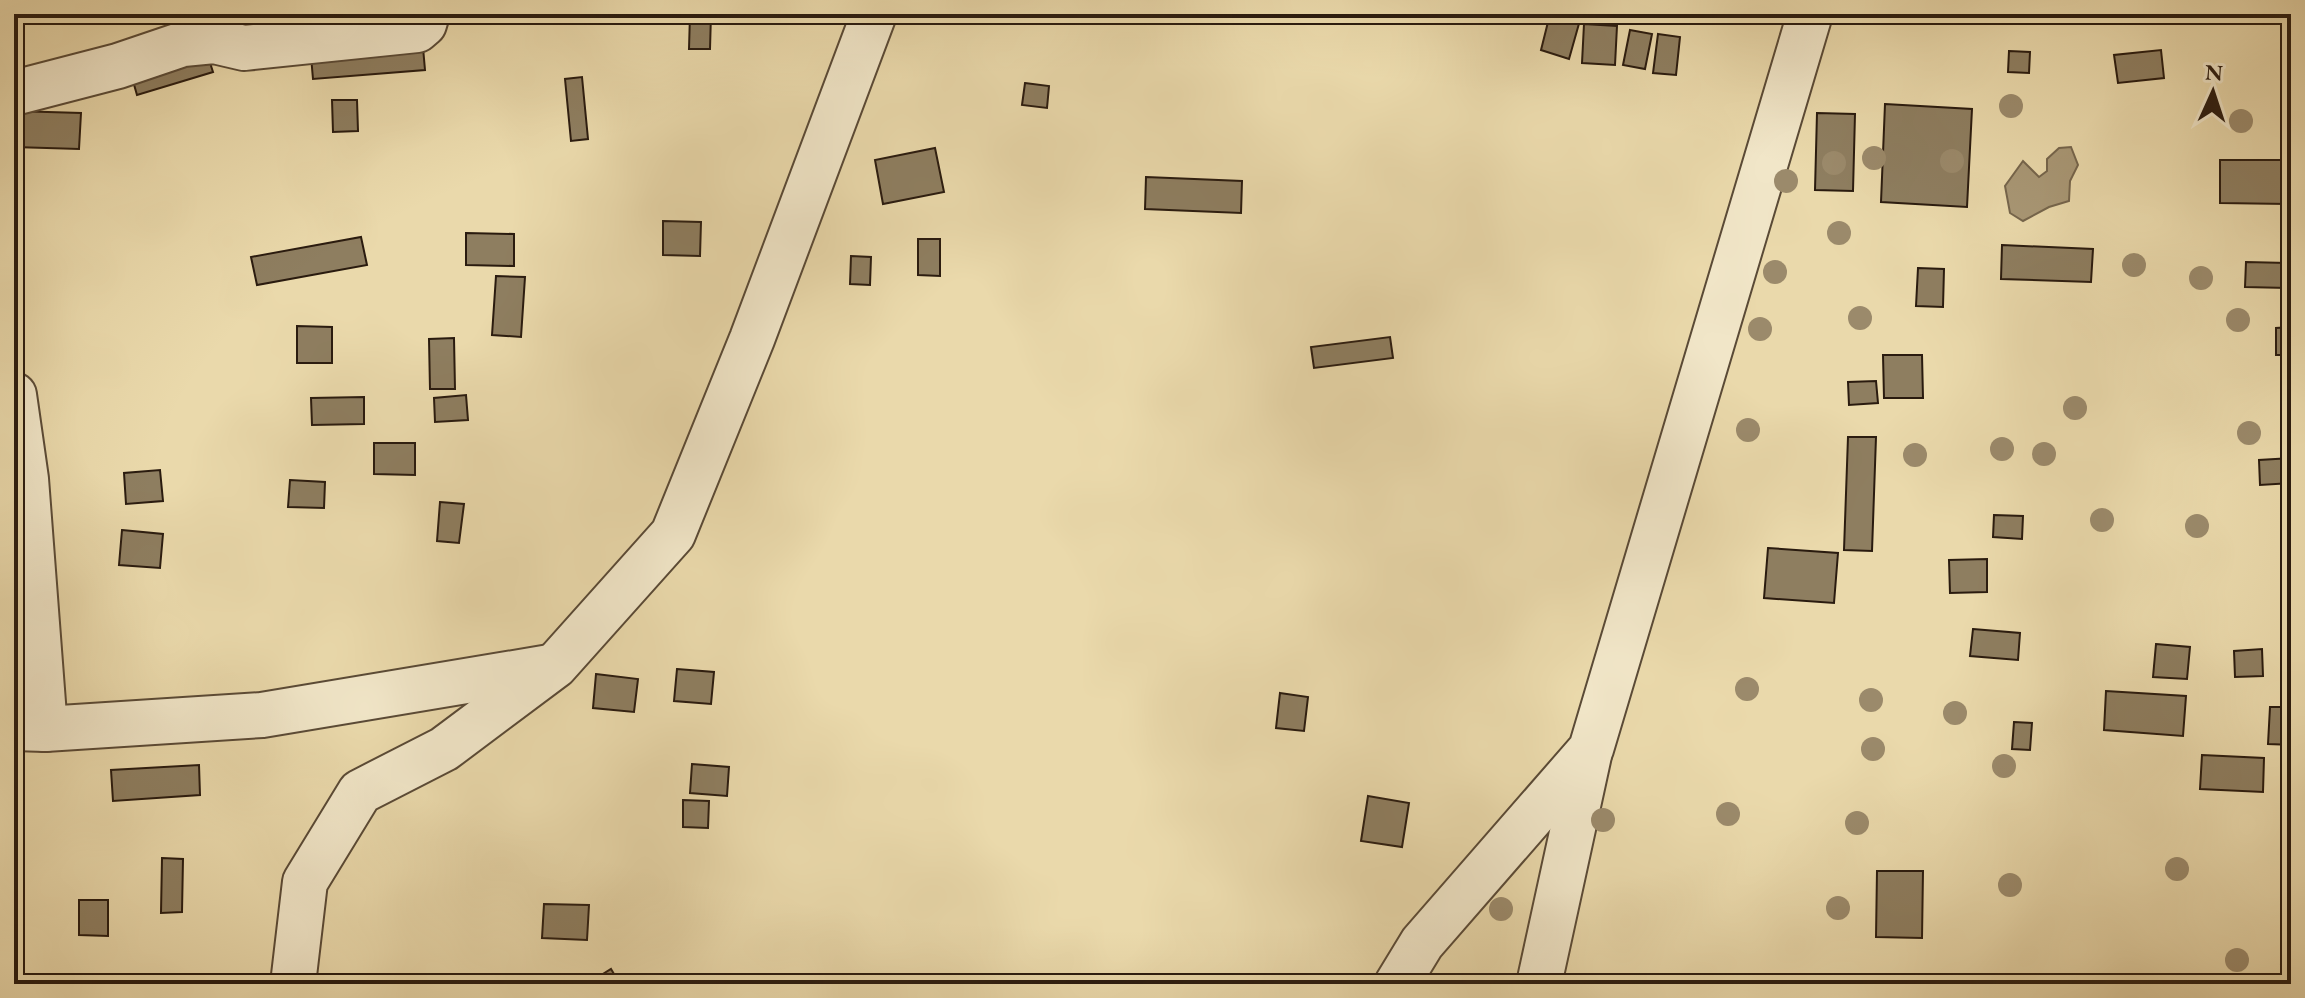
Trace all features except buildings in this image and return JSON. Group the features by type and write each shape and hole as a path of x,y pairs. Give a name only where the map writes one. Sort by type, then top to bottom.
{"street":[{"path":"14,93 118,66 183,44 214,41 244,48 417,30 424,24 427,14"},
{"path":"293,984 305,882 360,792 444,749 555,666 673,534 752,339 874,14"},
{"path":"1539,984 1591,749 1810,14"},
{"path":"14,395 26,479 30,729 262,715 555,666"},
{"path":"1397,984 1422,943 1591,749"}],"shaded area":[{"path":"2071,147 2078,165 2070,181 2069,201 2049,207 2023,221 2010,213 2005,186 2023,161 2039,177 2047,171 2047,159 2059,148"}]}
